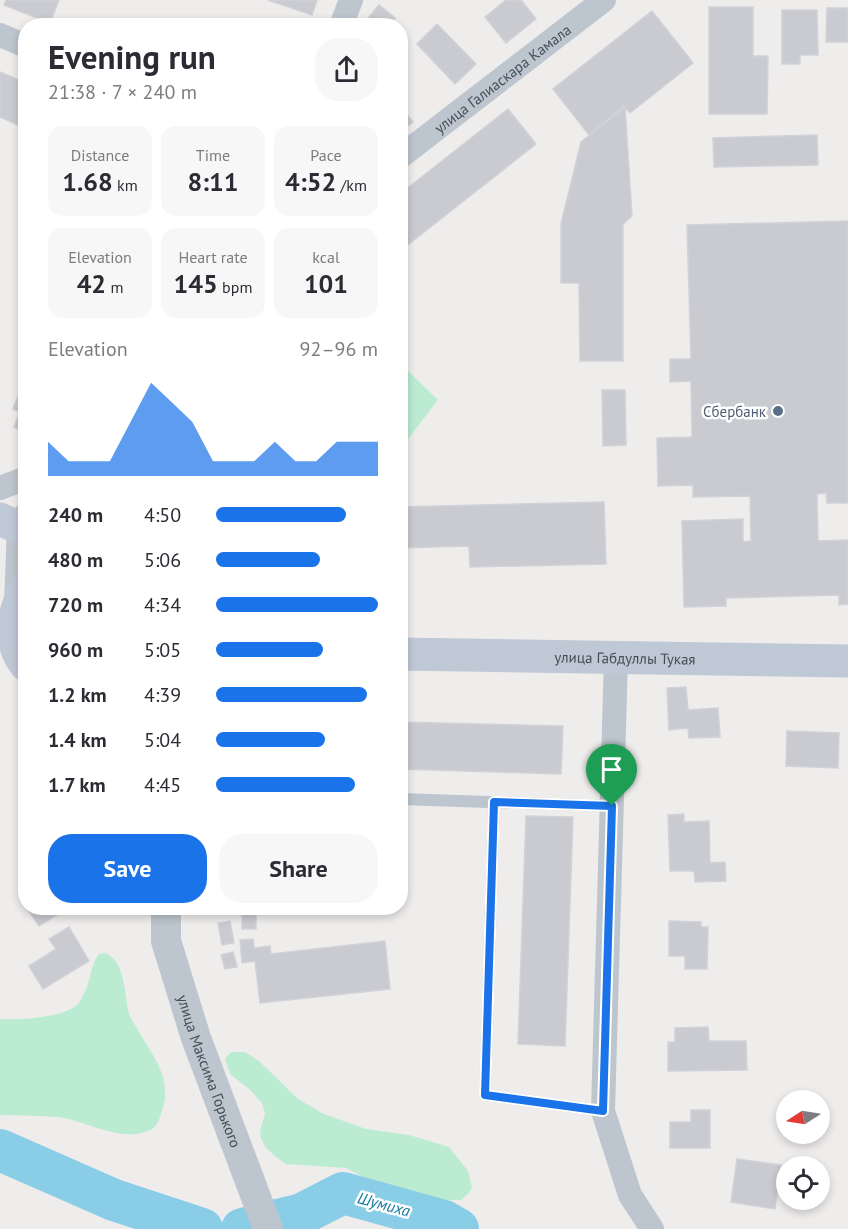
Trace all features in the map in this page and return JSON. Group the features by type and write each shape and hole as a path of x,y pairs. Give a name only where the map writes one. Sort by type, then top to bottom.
{"main road":[{"name":"улица Габдуллы Тукая","path":"408,654 848,661"}],"street":[{"path":"344,18 351,0"},
{"name":"улица Галиаскара Камала","path":"408,151 604,0"},
{"path":"0,35 18,43"},
{"path":"0,489 18,481"},
{"path":"16,624 17,523"},
{"path":"616,657 603,1111 630,1195 652,1229"},
{"path":"156,915 166,941"},
{"name":"улица Максима Горького","path":"166,915 166,941 196,1038 268,1229"}],"lane":[{"path":"408,799 612,806"},
{"path":"494,802 485,1095 603,1111"}],"green space":[{"path":"408,371 438,400 408,439"},
{"path":"105,953 112,957 121,971 130,1016 156,1060 164,1080 164,1102 157,1124 148,1131 127,1134 64,1118 0,1115 0,1019 51,1015 77,1005 86,989 96,958 99,954"},
{"path":"231,1052 245,1052 259,1061 298,1099 324,1114 366,1129 409,1135 449,1147 468,1171 472,1187 469,1193 461,1200 443,1200 384,1188 346,1168 286,1164 266,1148 261,1138 260,1132 265,1113 262,1103 230,1074 225,1059"}],"building":[{"path":"6,0 59,0 52,18 37,18 4,5"},
{"path":"268,0 317,0 312,15"},
{"path":"506,0 521,0 536,19 506,43 485,17"},
{"path":"379,5 395,18 368,18"},
{"path":"709,7 753,7 753,56 768,56 767,114 709,114"},
{"path":"827,8 848,8 848,42 826,42"},
{"path":"782,10 817,10 818,55 800,55 800,64 782,64"},
{"path":"652,11 693,63 630,113 624,106 589,135 553,89"},
{"path":"437,24 476,64 455,84 417,44"},
{"path":"0,72 18,80 18,125 0,117"},
{"path":"625,107 632,216 623,224 623,361 580,361 579,283 561,283 561,224 581,142"},
{"path":"508,109 536,144 408,245 408,188"},
{"path":"408,116 413,122 408,126"},
{"path":"817,135 818,165 714,167 713,138"},
{"path":"848,221 848,503 827,503 826,493 817,494 818,541 848,540 848,604 839,605 839,595 726,598 726,606 684,607 682,521 743,519 743,542 751,541 750,496 693,497 693,485 658,486 657,438 692,437 691,381 670,382 670,359 691,359 687,225"},
{"path":"602,390 625,390 626,445 603,446"},
{"path":"18,396 18,411 13,409"},
{"path":"18,417 18,429 14,427"},
{"path":"604,502 606,564 470,567 469,546 408,548 408,507"},
{"path":"686,687 688,710 718,708 720,737 689,738 688,728 669,730 667,688"},
{"path":"408,722 563,726 561,774 408,769"},
{"path":"787,731 839,733 838,768 786,766"},
{"path":"684,814 684,822 709,821 710,863 725,862 726,881 695,882 694,871 670,871 668,815"},
{"path":"526,816 573,817 565,1046 518,1044"},
{"path":"32,915 57,915 39,926"},
{"path":"242,915 256,915 256,929 242,929"},
{"path":"230,921 234,943 222,945 218,923"},
{"path":"669,921 701,922 701,927 708,927 707,969 685,969 685,956 669,956"},
{"path":"69,927 89,961 43,989 29,966 56,949 49,939"},
{"path":"253,939 254,948 270,946 271,954 385,941 390,989 260,1003 255,961 242,963 240,940"},
{"path":"233,952 237,967 225,969 221,955"},
{"path":"708,1027 709,1041 746,1041 747,1070 668,1071 668,1042 675,1042 675,1028"},
{"path":"691,1110 710,1110 710,1148 670,1148 670,1122 691,1122"},
{"path":"737,1159 776,1164 775,1209 731,1202"}],"waterway":[{"name":"Шумиха","path":"0,1150 114,1200 202,1229"},
{"name":"Шумиха","path":"242,1229 302,1214 343,1193 444,1221 458,1229"}],"place":[{"name":"Сбербанк","path":"778,411"}],"route":[{"path":"494,802 612,806 603,1111 485,1095 494,802"}]}
